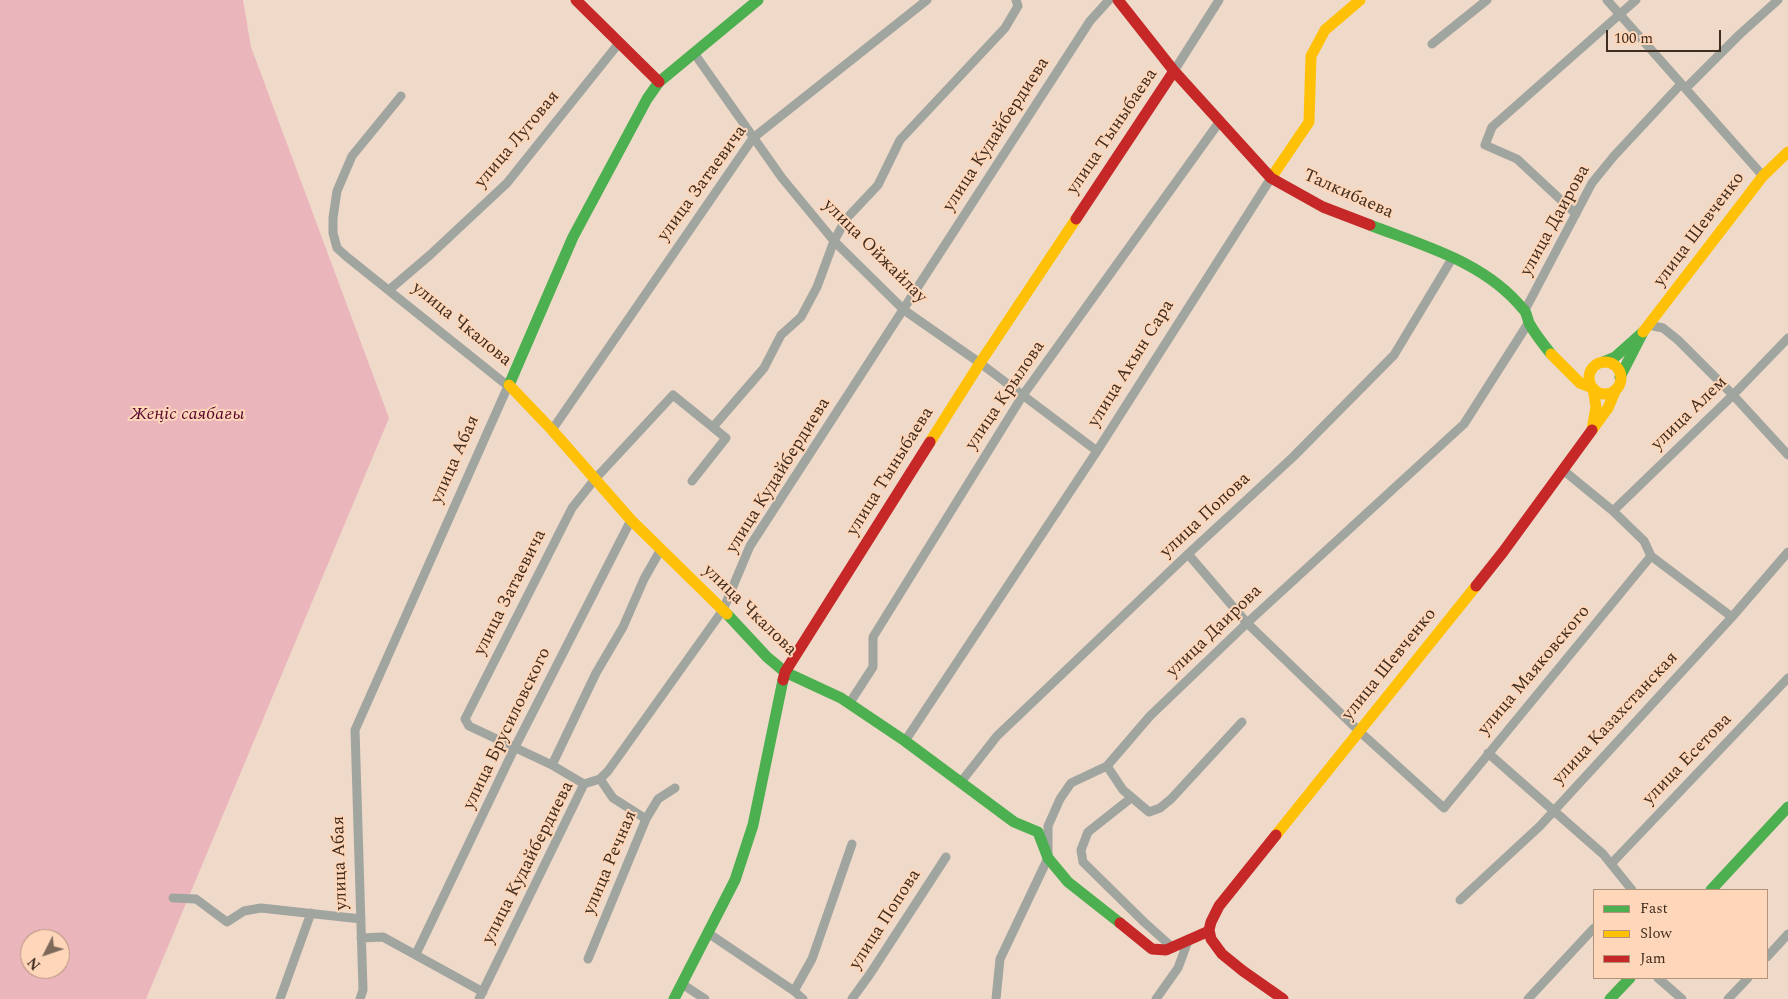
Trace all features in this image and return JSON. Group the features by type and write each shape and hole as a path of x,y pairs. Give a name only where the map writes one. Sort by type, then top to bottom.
{"street":[{"name":"улица Абая","path":"360,999 363,990 355,730 573,237 647,99 659,82 758,0"},
{"name":"улица Затаевича","path":"552,430 753,138 927,0"},
{"path":"713,427 764,368 782,335 801,317 816,287 834,241 846,219 878,185 900,140 1005,28 1018,6 1016,0"},
{"name":"улица Кудайбердиева","path":"481,995 584,784 600,779 723,610 750,546 1090,21 1109,0"},
{"name":"Талкибаева","path":"1118,0 1174,71 1271,178 1323,207 1453,256 1494,280 1525,310 1529,322 1541,342 1564,368 1580,383 1593,388"},
{"name":"улица Тыныбаева","path":"674,999 735,880 754,825 785,672 980,363 1219,0"},
{"name":"улица Акын Сара","path":"905,741 1097,451 1271,178 1309,122 1311,56 1325,30 1360,0"},
{"path":"1432,44 1487,0"},
{"path":"1607,0 1763,176"},
{"path":"1576,214 1517,158 1485,145 1492,127 1636,0"},
{"name":"улица Даирова","path":"1525,310 1592,183 1614,156 1684,86 1778,0"},
{"path":"579,1 619,44 659,82"},
{"name":"улица Луговая","path":"389,290 507,184 619,44"},
{"name":"улица Ойжайлау","path":"694,53 782,178 834,241 904,310 980,363 1097,451"},
{"name":"улица Чкалова","path":"401,96 352,156 337,191 333,218 333,233 337,248 508,386 552,430 631,520 723,610 767,657 785,672 849,704 905,741 1014,822 1038,832 1048,858 1068,882 1152,949 1166,950 1173,948 1209,931"},
{"name":"улица Крылова","path":"849,704 873,667 873,637 1023,395 1220,121"},
{"name":"улица Шевченко","path":"1646,329 1763,176 1788,152"},
{"name":"улица Попова","path":"961,782 997,736 1293,457 1394,355 1453,256"},
{"name":"улица Даирова","path":"996,999 1000,959 1048,858 1048,826 1060,800 1071,783 1107,766 1150,716 1247,623 1464,424 1529,322"},
{"path":"1646,329 1620,377 1616,389 1606,394 1597,392 1590,384 1589,375 1598,365 1615,357 1646,329 1663,328 1678,340 1787,452"},
{"name":"улица Алем","path":"1613,511 1733,395 1788,338"},
{"path":"1564,368 1579,371 1608,362 1617,368 1620,377"},
{"path":"1592,430 1596,408 1593,388"},
{"name":"улица Шевченко","path":"1209,931 1211,918 1219,906 1503,552 1608,408 1616,389"},
{"path":"595,479 673,395 726,438 692,481"},
{"path":"1563,470 1613,511 1644,541 1651,556 1732,617"},
{"name":"улица Затаевича","path":"515,748 469,726 465,719 572,508 595,479"},
{"name":"улица Брусиловского","path":"416,954 515,748 631,520"},
{"path":"552,765 596,673 623,627 644,578 661,549"},
{"name":"улица Казахстанская","path":"1460,900 1540,826 1732,617 1788,552"},
{"path":"1188,554 1247,623 1359,731"},
{"name":"улица Маяковского","path":"1359,731 1444,808 1651,556"},
{"name":"улица Есетова","path":"1611,864 1788,678"},
{"path":"1107,766 1123,790 1148,812 1160,808 1171,800 1242,722"},
{"path":"515,748 552,765 584,784"},
{"path":"1488,753 1603,854 1630,889"},
{"path":"600,779 613,798 646,819"},
{"name":"улица Речная","path":"588,959 646,819 658,799 675,788"},
{"path":"1131,798 1088,832 1081,850 1083,862 1173,948"},
{"path":"1712,889 1788,807"},
{"path":"794,990 812,959 852,844"},
{"name":"улица Попова","path":"852,999 946,857"},
{"path":"173,898 196,899 227,922 244,911 261,908 361,919"},
{"path":"280,999 311,913"},
{"path":"1528,999 1593,929"},
{"path":"1209,931 1211,939 1223,954 1277,997"},
{"path":"708,933 794,990 803,999"},
{"path":"1768,956 1788,934"},
{"path":"361,938 383,938 416,954 481,995"},
{"path":"1156,999 1178,968 1188,941"},
{"path":"1610,999 1629,979"},
{"path":"1659,979 1682,999"},
{"path":"1728,999 1747,979"},
{"path":"682,984 705,999"}],"green space":[{"name":"Жеңіс саябағы","path":"0,0 243,0 251,47 389,418 146,999 0,999"}],"traffic: fast":[{"path":"509,385 573,237 647,99 659,82 758,0"},
{"path":"1370,225 1432,248 1472,267 1491,279 1524,310 1531,327 1551,354"},
{"path":"1603,362 1615,357 1643,332 1620,377"},
{"path":"727,614 767,657 785,672 841,698 905,741 1014,822 1038,832 1048,858 1068,882 1120,923"},
{"path":"674,999 735,880 753,825 783,680"},
{"path":"1712,889 1788,807"},
{"path":"1610,999 1629,979"}],"traffic: slow":[{"path":"1271,178 1309,122 1311,56 1325,30 1360,0"},
{"path":"1643,332 1763,176 1788,152"},
{"path":"930,442 1076,219"},
{"path":"1551,354 1580,383 1593,388 1596,407 1592,430 1608,408 1616,389"},
{"path":"1605,362 1616,367 1621,378 1616,389 1605,394 1594,389 1589,378 1594,367 1605,362"},
{"path":"509,385 552,430 631,520 727,614"},
{"path":"1276,835 1476,586"}],"traffic: jam":[{"path":"576,0 659,82"},
{"path":"1118,0 1174,71 1271,178 1323,207 1370,225"},
{"path":"1076,219 1174,71"},
{"path":"1476,586 1592,430"},
{"path":"783,680 785,672 930,442"},
{"path":"1276,835 1219,906 1209,930 1211,939 1222,954 1283,999"},
{"path":"1120,923 1152,949 1166,950 1209,931"}]}
